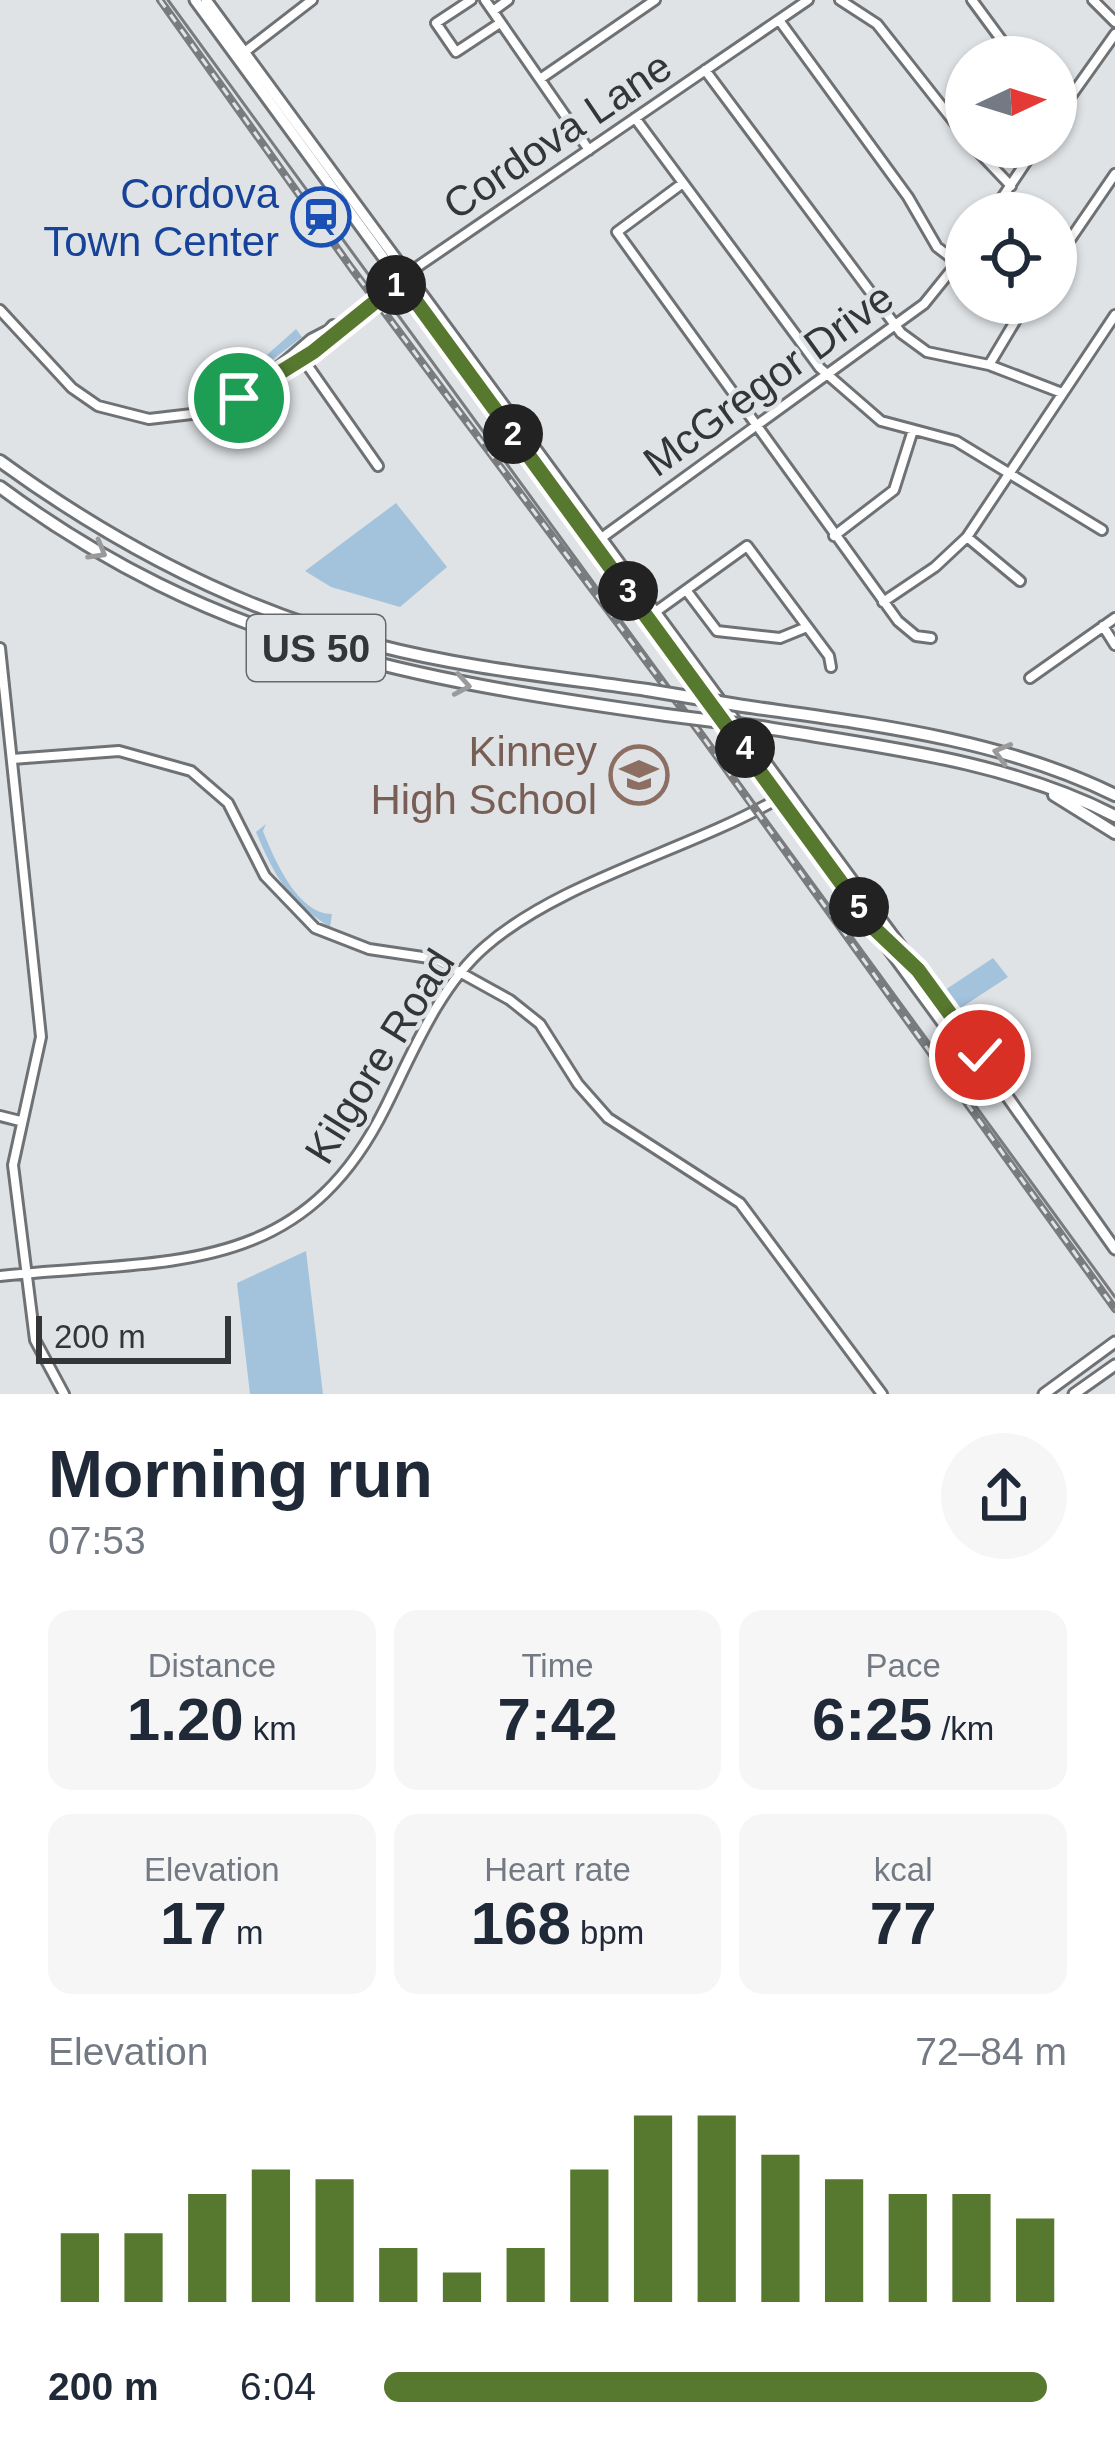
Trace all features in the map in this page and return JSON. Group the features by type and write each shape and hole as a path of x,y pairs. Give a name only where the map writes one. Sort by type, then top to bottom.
{"highway":[{"name":"US 50","path":"0,461 78,515 172,569 306,624 446,661 986,748 1055,768 1114,794"},
{"name":"US 50","path":"0,487 95,551 162,586 301,644 459,686 938,756 1042,786 1115,816"},
{"path":"1042,786 1115,833"}],"main road":[{"path":"195,0 331,168 470,376 598,540"},
{"path":"206,0 279,117 500,399 783,795 980,1055 980,1065 1115,1249"},
{"path":"279,117 286,118 320,164 331,168"},
{"path":"470,376 500,399"},
{"path":"783,795 972,1063 980,1065"},
{"path":"886,943 910,963"},
{"path":"1044,1394 1115,1342"},
{"path":"1074,1394 1114,1366"}],"street":[{"path":"241,54 312,0"},
{"path":"471,0 436,23 456,52 500,22"},
{"path":"485,0 589,150"},
{"path":"493,11 508,0"},
{"path":"540,79 656,0"},
{"name":"Cordova Lane","path":"338,324 808,0"},
{"path":"840,0 877,24 945,110"},
{"path":"972,0 999,36"},
{"path":"1094,0 1115,22"},
{"path":"779,20 945,253"},
{"path":"1077,85 1115,34"},
{"path":"706,70 893,325 928,352 989,365 1062,393"},
{"path":"635,118 825,374 868,413 902,431 956,441 1102,530"},
{"path":"994,168 1011,186"},
{"path":"1007,192 1023,168"},
{"path":"1077,229 1115,174"},
{"path":"682,183 617,232 883,602 908,631 931,638"},
{"name":"McGregor Drive","path":"598,540 893,325 945,281"},
{"path":"0,310 72,388 124,416 176,419 209,412 303,359 338,324"},
{"path":"883,602 935,567 967,537 1115,315"},
{"path":"263,381 271,370 338,324"},
{"path":"989,365 1013,324"},
{"path":"271,370 303,359"},
{"path":"303,359 379,466"},
{"path":"834,536 894,490 913,430"},
{"path":"967,537 1020,581"},
{"path":"652,615 747,546 831,667"},
{"path":"686,590 717,631 780,638 807,627"},
{"path":"1030,678 1115,618"},
{"path":"1102,626 1115,645"},
{"path":"0,648 41,1037 37,1073 20,1121 13,1166 34,1340 64,1394"},
{"path":"12,759 119,751 191,771 228,803 265,876 315,928 350,944 401,950 463,971 540,1024 608,1118 734,1196 761,1226 882,1394"},
{"name":"Kilgore Road","path":"0,1276 224,1251 309,1210 367,1143 463,971 522,919 783,795"},
{"path":"0,1116 20,1121"}],"shaded area":[{"path":"296,329 302,337 242,383 239,380"},
{"path":"396,503 447,567 400,607 331,587 305,571"},
{"path":"266,824 263,831 289,884 309,905 332,914 330,927 292,896 276,873 256,832"},
{"path":"993,958 1008,977 959,1009 928,971 945,990"},
{"path":"306,1251 323,1394 250,1394 237,1283"}],"tram line":[{"path":"168,0 1115,1297"}],"railway":[{"path":"160,0 352,269 703,737 1115,1309"}],"place":[{"name":"Cordova Town Center","path":"321,217"},
{"name":"Kinney High School","path":"639,775"}],"route":[{"path":"239,398 313,352 337,334 343,323 401,281 875,929 911,969 918,970 980,1055"}]}
